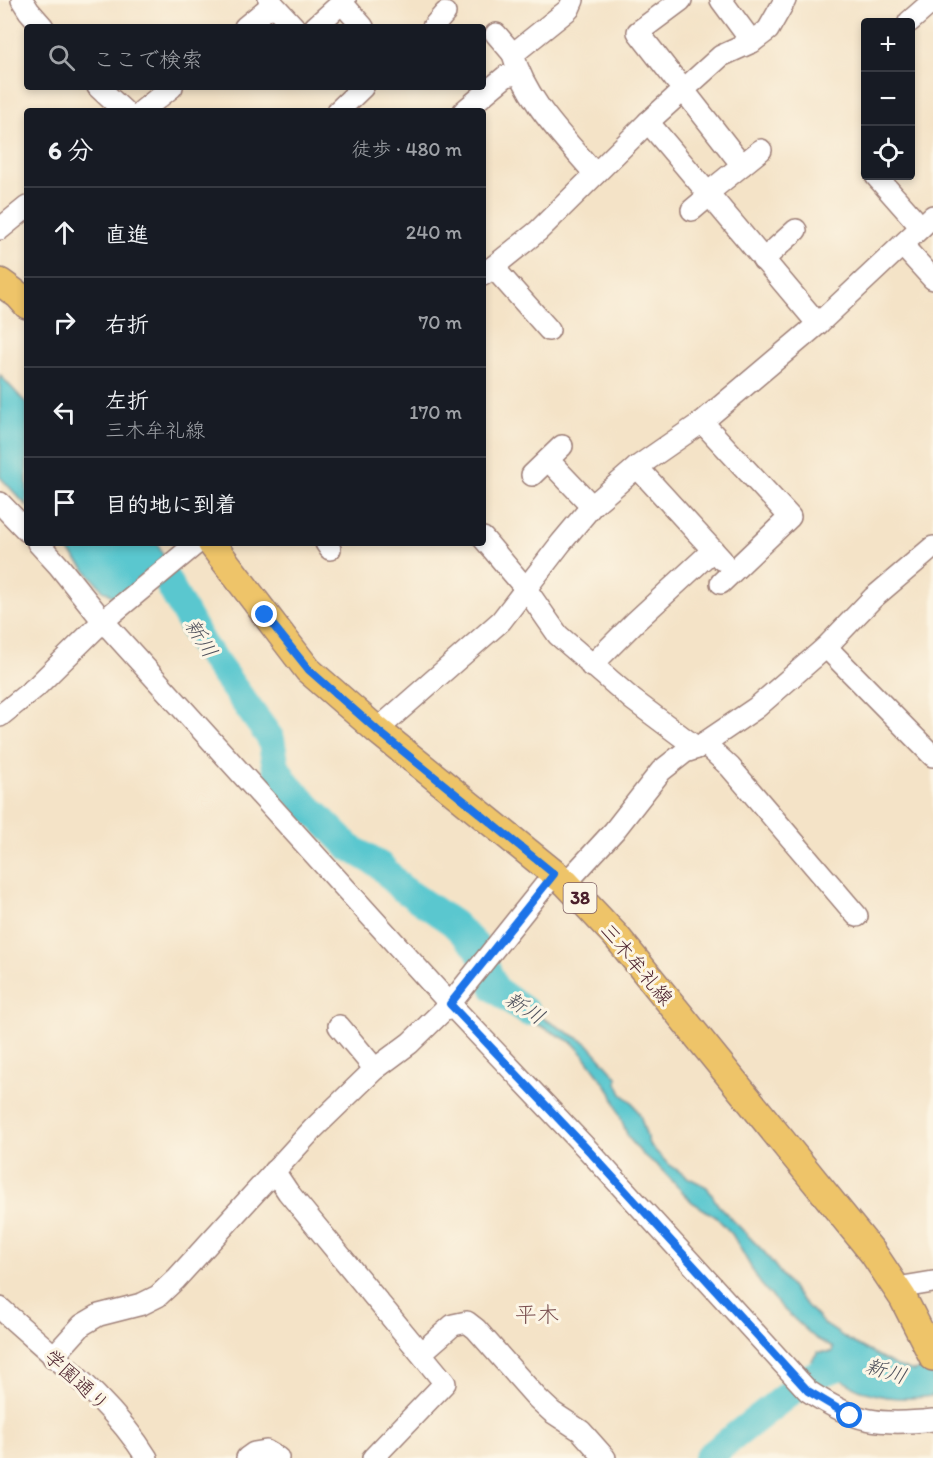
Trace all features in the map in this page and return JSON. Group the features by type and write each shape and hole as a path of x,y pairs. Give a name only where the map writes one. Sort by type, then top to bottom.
{"main road":[{"path":"0,282 24,301"},
{"name":"三木牟礼線","path":"199,546 309,670 377,730 560,878 616,936 873,1253 900,1293 933,1357"}],"street":[{"path":"22,0 40,24"},
{"path":"681,0 638,32 742,165"},
{"path":"721,0 752,42"},
{"path":"549,330 488,271 538,231 648,122 721,56 752,42 768,30 785,0"},
{"path":"318,24 343,1 361,24"},
{"path":"914,18 933,1"},
{"path":"248,24 271,2 291,24"},
{"path":"513,54 573,10"},
{"path":"496,34 513,54 518,74 530,95 594,174"},
{"path":"468,108 506,76 518,74"},
{"path":"101,90 121,108"},
{"path":"146,108 168,90"},
{"path":"341,108 360,90"},
{"path":"648,122 710,193 755,259 818,324"},
{"path":"692,210 761,150"},
{"path":"377,730 501,621 592,506 637,467 702,422 818,324 927,222 880,180"},
{"path":"0,230 24,210"},
{"path":"755,259 796,230"},
{"path":"902,245 933,279"},
{"path":"637,467 713,550 727,577 789,517 702,422"},
{"path":"532,475 555,453 592,506"},
{"path":"0,503 24,528"},
{"path":"486,541 526,589 558,635 591,666 633,700 730,767 857,916"},
{"path":"41,546 103,621 453,1000 808,1391 850,1416 879,1422 905,1423 933,1420"},
{"path":"0,716 36,687 103,621 199,546"},
{"path":"53,1357 82,1326 99,1315 142,1304 159,1296 313,1129 375,1069 410,1043 453,1000 516,920 560,878 615,831 661,771 685,752 701,745 756,708 826,647 873,598 933,547"},
{"path":"591,666 713,550"},
{"path":"826,647 933,756"},
{"path":"339,1026 375,1069"},
{"path":"274,1171 288,1192 446,1383 373,1458"},
{"path":"900,1293 933,1282"},
{"name":"学園通り","path":"0,1308 104,1403 127,1429 147,1458"},
{"path":"421,1353 453,1325 467,1322 476,1329 537,1398 552,1412 581,1431 605,1458"},
{"path":"247,1458 254,1453 266,1451 278,1458"}],"water":[{"path":"0,375 24,401 24,503 0,477"},
{"path":"65,546 158,546 165,559 128,606 103,590"},
{"path":"495,988 587,1043 617,1077 622,1094 632,1102 640,1115 649,1144 667,1163 707,1187 718,1205 765,1253 798,1296 823,1323 850,1341 897,1366 914,1371 933,1364 933,1396 897,1398 868,1393 842,1380 812,1360 818,1352 832,1352 833,1348 815,1338 780,1306 760,1283 732,1234 716,1217 692,1202 658,1166 642,1154 628,1137 611,1092 584,1055 573,1043 535,1023"}],"waterway":[{"name":"新川","path":"110,546 165,577 202,644 271,739 276,767 288,786 349,847 381,866 400,887 453,923 478,948 495,989 527,1012"},
{"path":"707,1458 810,1377 856,1361"}],"district":[{"name":"平木","path":"537,1314"}],"route":[{"path":"265,615 309,670 424,770 554,874 450,1004 589,1151 808,1391 850,1416"}]}
